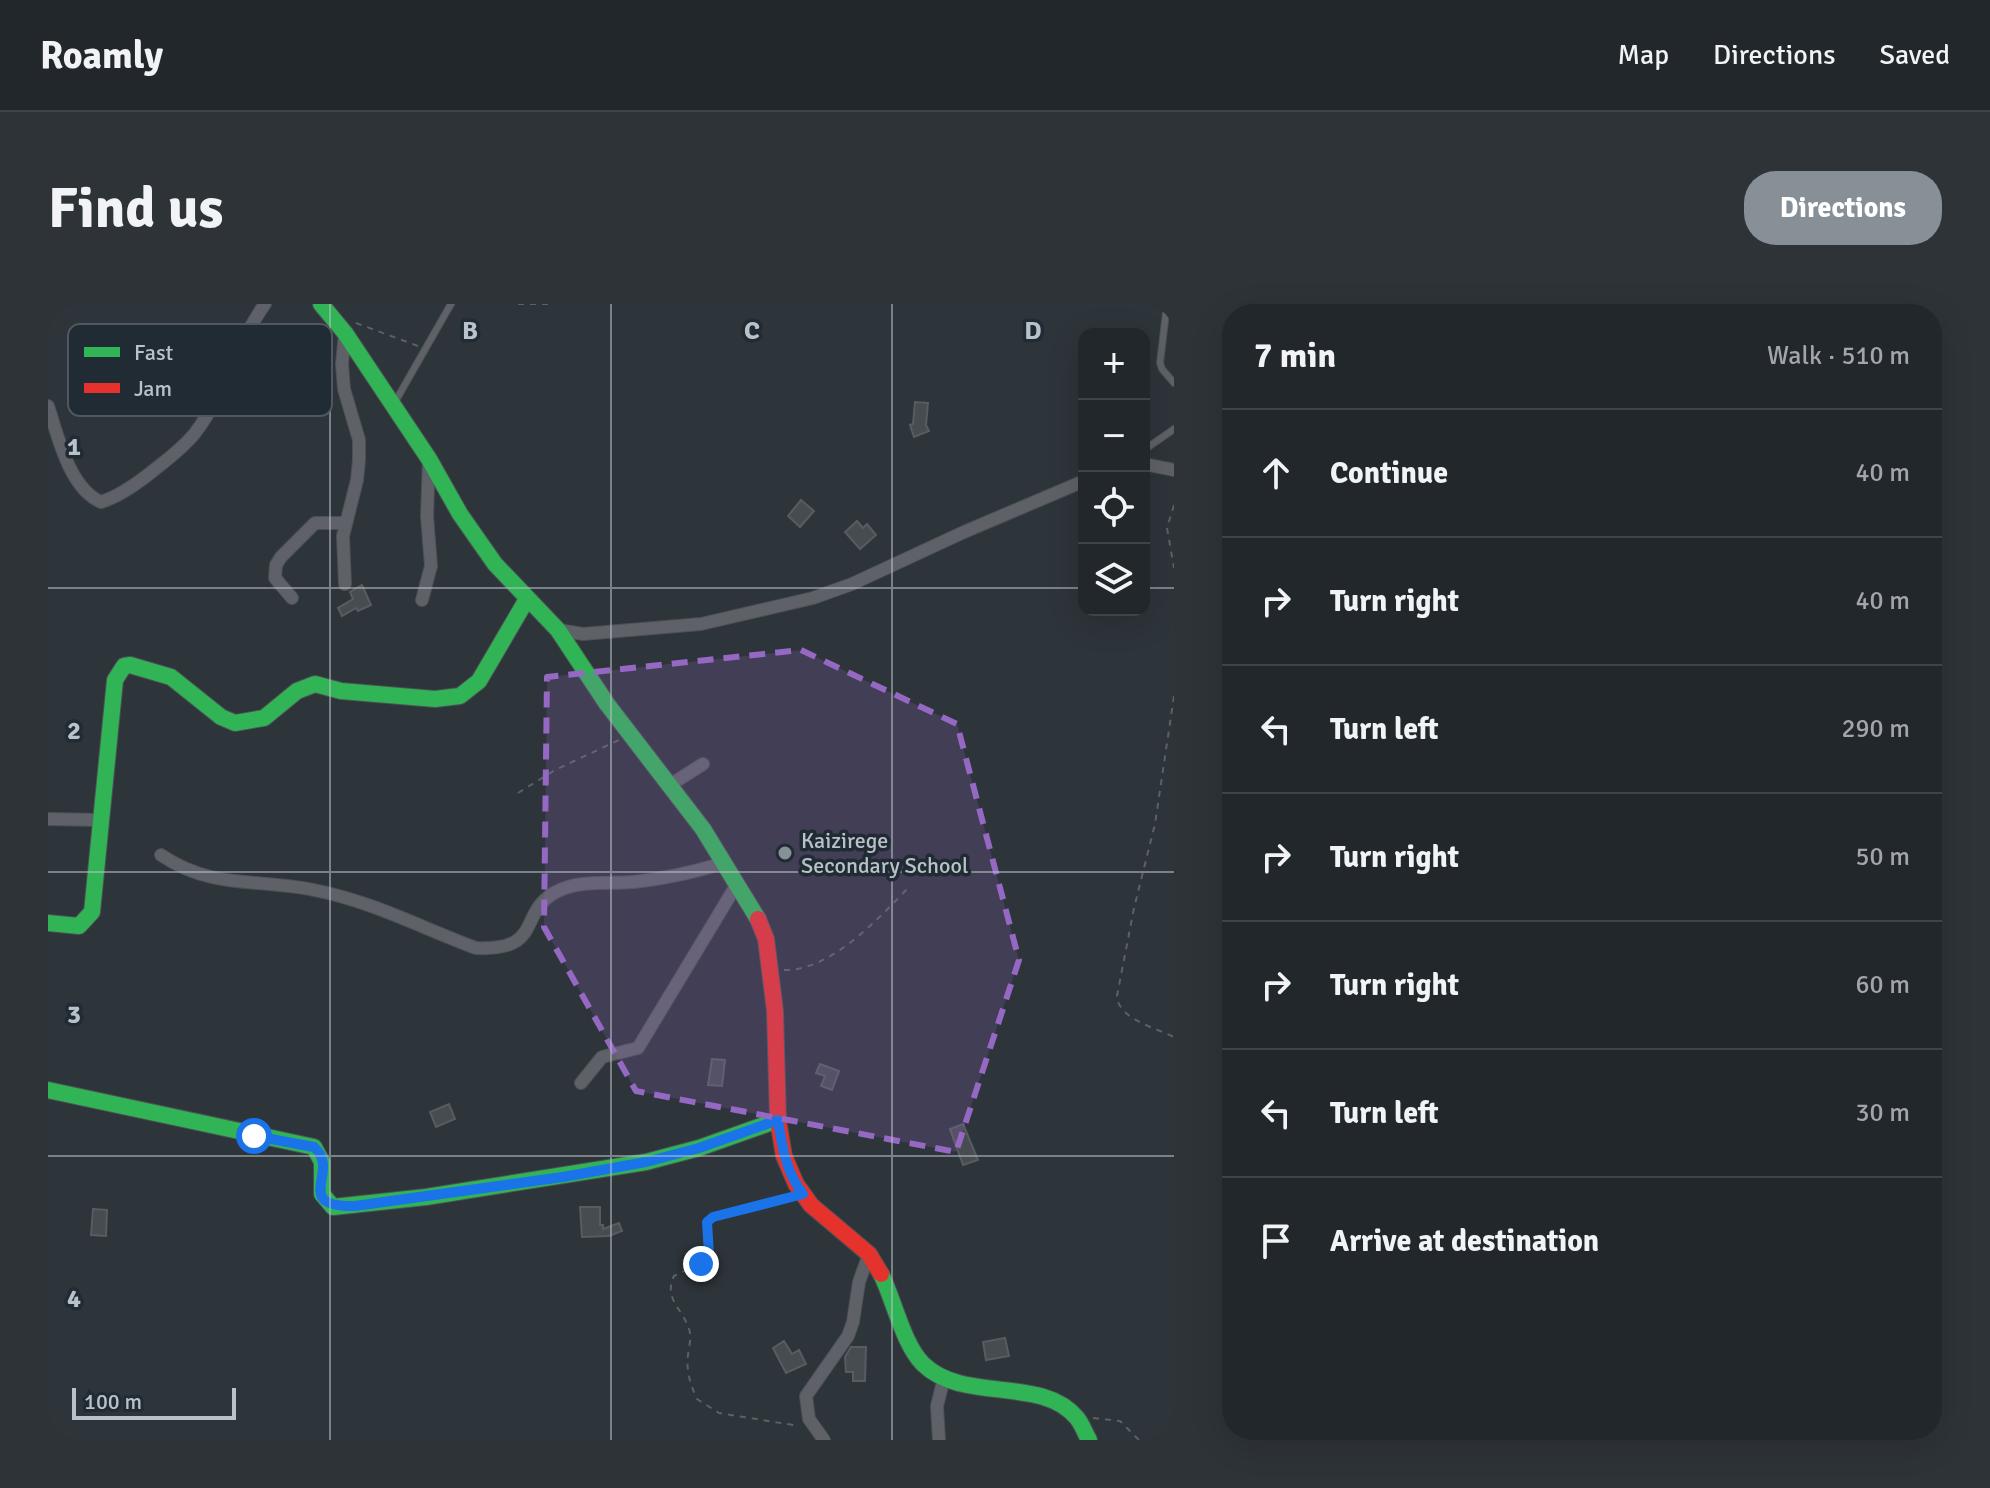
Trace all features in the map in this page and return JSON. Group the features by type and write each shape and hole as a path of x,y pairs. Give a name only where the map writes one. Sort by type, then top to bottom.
{"street":[{"path":"253,324 265,304"},
{"path":"321,304 349,327 460,514 495,564 558,630 607,704 670,785 724,863 760,922 766,939 775,1011 778,1120 784,1156 796,1184 811,1205 869,1254 893,1299 914,1353 925,1367 944,1378 1047,1399 1064,1406 1078,1417 1089,1440"},
{"path":"345,584 343,536 359,460 359,440 344,389 342,364 349,327"},
{"path":"48,406 72,469 85,491 101,502 142,480 178,451 194,435 206,416"},
{"path":"422,600 431,566 427,516 429,459"},
{"path":"1150,465 1174,470"},
{"path":"558,630 595,633 701,624 813,598 852,584 1078,484"},
{"path":"292,598 275,578 276,565 315,523 345,523"},
{"path":"48,923 79,926 92,912 115,680 124,666 171,677 221,717 235,723 264,718 297,691 315,684 341,691 423,698 460,696 479,681 527,599"},
{"path":"670,785 703,764"},
{"path":"48,819 101,820"},
{"path":"161,855 181,869 220,880 313,889 356,900 476,948 494,949 517,942 543,901 563,888 649,880 724,863"},
{"path":"581,1083 602,1057 635,1050 643,1040 737,884"},
{"path":"48,1090 314,1147 320,1153 322,1162 321,1196 333,1207 426,1197 646,1162 699,1148 778,1120"},
{"path":"824,1440 806,1409 806,1396 848,1336 859,1282 869,1254"},
{"path":"939,1440 937,1406 944,1378"}],"lane":[{"path":"394,405 451,304"},
{"path":"1167,304 1160,363 1174,383"},
{"path":"1150,446 1174,429"}],"path":[{"path":"518,304 549,304"},
{"path":"349,327 427,349"},
{"path":"1174,505 1167,528 1174,568"},
{"path":"1174,696 1155,824 1134,908 1117,1003 1124,1012 1174,1037"},
{"path":"518,793 555,770 630,733"},
{"path":"770,969 809,967 828,957 875,921 909,887"},
{"path":"803,1194 713,1217 707,1222 707,1260 674,1276 670,1292 689,1327 691,1337 687,1366 697,1399 719,1413 816,1428"},
{"path":"1078,1417 1120,1421 1139,1440"}],"highlighted area":[{"path":"801,650 957,724 1019,960 956,1152 636,1091 544,927 547,677"}],"building":[{"path":"915,402 928,403 926,425 929,431 914,437 910,425 913,424"},
{"path":"801,500 814,511 800,527 788,516"},
{"path":"857,521 863,528 867,524 876,535 860,549 845,532"},
{"path":"362,585 371,605 358,611 356,608 342,616 338,608 353,599 350,592"},
{"path":"712,1059 725,1060 722,1086 708,1085"},
{"path":"820,1064 839,1071 832,1090 821,1086 825,1076 816,1073"},
{"path":"449,1104 455,1119 436,1127 430,1112"},
{"path":"963,1124 978,1160 963,1165 950,1129"},
{"path":"580,1207 600,1207 600,1225 603,1229 619,1223 622,1231 609,1236 582,1237"},
{"path":"93,1209 107,1210 106,1236 91,1235"},
{"path":"1005,1338 1009,1356 986,1360 983,1342"},
{"path":"784,1341 792,1354 799,1350 806,1364 786,1373 773,1348"},
{"path":"851,1347 866,1347 865,1381 853,1381 853,1372 846,1372 845,1357"}],"traffic: fast":[{"path":"321,304 345,333 495,564 558,630 607,704 703,829 758,919"},
{"path":"48,923 79,926 92,912 115,680 124,666 171,677 221,717 235,723 264,718 297,691 315,684 341,691 435,699 460,696 479,681 527,599"},
{"path":"48,1090 314,1147 322,1162 322,1194 333,1207 426,1197 646,1162 699,1148 778,1120"},
{"path":"881,1274 904,1334 923,1364 940,1376 959,1383 1044,1397 1062,1405 1077,1418 1089,1440"}],"traffic: jam":[{"path":"758,919 766,939 775,1011 778,1120 784,1156 796,1184 811,1205 869,1254 881,1274"}],"place":[{"name":"Kaizirege Secondary School","path":"785,853"}],"route":[{"path":"254,1136 314,1147 320,1153 322,1162 321,1196 333,1207 426,1197 646,1162 699,1148 778,1120 784,1156 803,1194 713,1217 707,1222 709,1255 701,1264"}]}
